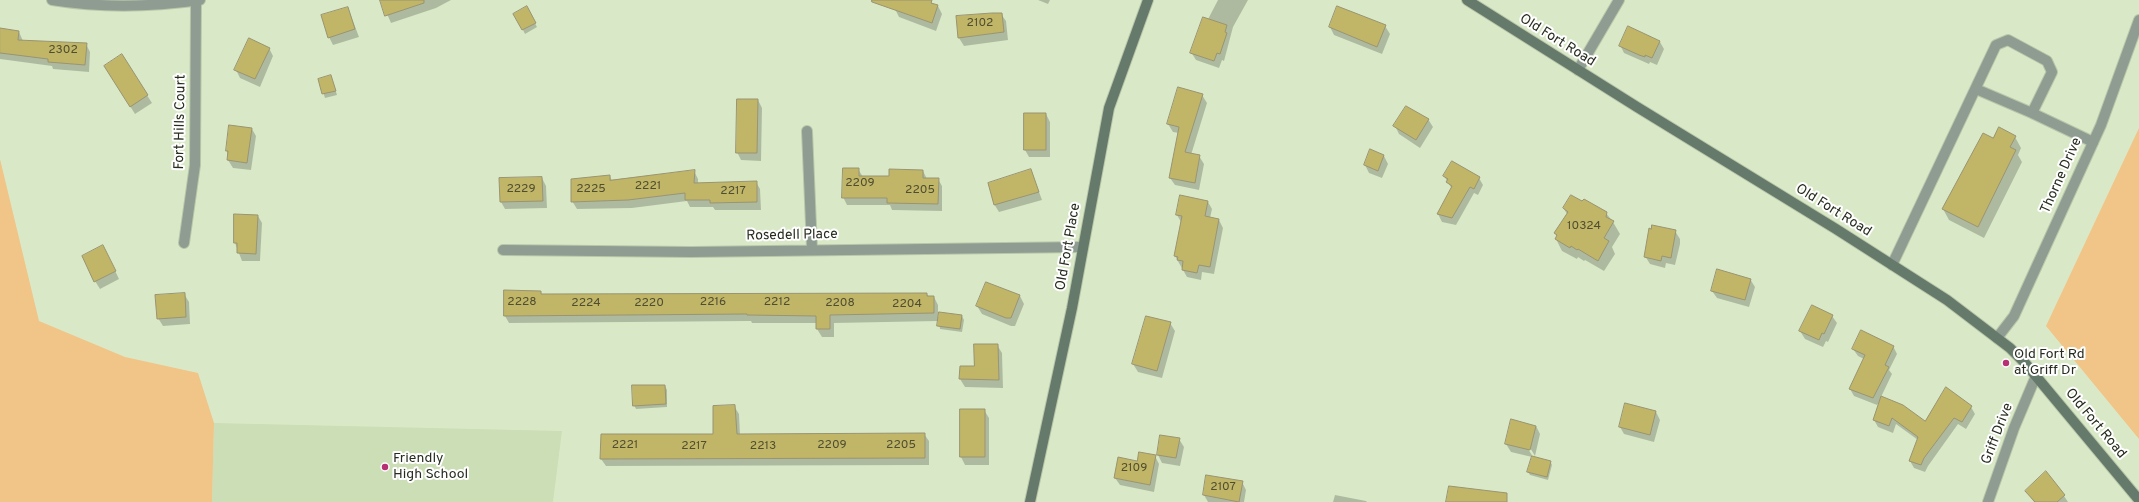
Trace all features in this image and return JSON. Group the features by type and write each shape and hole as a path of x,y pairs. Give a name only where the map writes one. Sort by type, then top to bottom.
{"main road":[{"name":"Old Fort Place","path":"1030,502 1072,308 1109,108 1148,0"},
{"name":"Old Fort Road","path":"1467,0 1947,300 2010,348 2036,376 2139,500"}],"street":[{"path":"52,0 165,5 198,0"},
{"name":"Fort Hills Court","path":"184,243 195,165 198,0"},
{"path":"1578,70 1619,0"},
{"name":"Thorne Drive","path":"1997,338 2014,316 2093,142 2139,20"},
{"path":"1892,265 1996,45 2008,40 2047,61 2052,72 2032,113"},
{"path":"1976,89 2032,113 2093,142"},
{"path":"807,131 812,249"},
{"name":"Rosedell Place","path":"502,250 691,252 812,249 1083,247"},
{"name":"Griff Drive","path":"1988,502 2014,428 2036,376"}],"shaded area":[{"path":"2139,128 2139,439 2046,326"},
{"path":"0,159 39,321 125,357 198,373 214,423 212,502 0,502"},
{"name":"Friendly High School","path":"214,423 562,431 553,502 212,502"}],"building":[{"path":"380,0 424,0 424,3 385,16"},
{"path":"872,0 932,0 931,3 938,5 932,23 872,2"},
{"path":"527,6 536,23 522,30 513,14"},
{"path":"1337,6 1386,25 1377,47 1329,27"},
{"path":"348,7 355,29 328,38 321,15"},
{"path":"1002,13 1004,32 958,38 956,16"},
{"path":"1203,17 1227,25 1225,32 1227,33 1220,54 1217,53 1214,61 1190,53"},
{"path":"1628,26 1660,41 1652,58 1645,55 1645,57 1639,55 1619,46"},
{"path":"0,28 19,31 18,40 87,43 85,65 48,62 48,59 0,53"},
{"path":"249,38 270,48 255,79 234,70"},
{"path":"122,54 148,95 130,107 104,66"},
{"path":"331,75 336,91 322,94 318,79"},
{"path":"1178,87 1203,94 1185,152 1200,155 1195,183 1169,178 1179,127 1167,124"},
{"path":"737,99 758,99 757,153 736,153"},
{"path":"1406,106 1429,119 1416,140 1393,126"},
{"path":"1024,113 1046,113 1046,150 1024,150"},
{"path":"229,125 252,128 247,163 227,160 228,151 226,151"},
{"path":"1999,127 2016,136 2010,147 2016,150 1978,227 1942,209 1983,133 1993,138"},
{"path":"1370,149 1384,155 1378,171 1364,165"},
{"path":"1452,161 1480,177 1474,189 1470,187 1452,218 1437,214 1452,186 1446,182 1448,179 1443,176"},
{"path":"843,168 859,168 859,176 889,176 889,169 923,170 923,178 939,178 938,204 887,203 887,198 842,198"},
{"path":"1031,169 1039,192 994,205 988,183"},
{"path":"695,170 694,183 757,181 757,202 710,203 710,200 685,200 685,193 628,200 571,202 571,179 610,175 610,180"},
{"path":"542,177 543,201 500,202 499,178"},
{"path":"1180,195 1208,201 1205,216 1219,219 1210,267 1199,265 1197,273 1182,270 1183,261 1177,260 1178,257 1174,256 1182,216 1176,215"},
{"path":"1571,195 1582,201 1584,199 1607,212 1606,217 1614,221 1604,238 1609,241 1598,261 1578,249 1577,250 1571,246 1570,248 1555,239 1557,235 1554,233 1568,212 1563,208"},
{"path":"234,214 258,215 256,254 237,253 237,243 234,243"},
{"path":"1652,225 1676,230 1671,258 1662,256 1661,261 1644,257 1649,228 1651,229"},
{"path":"103,245 116,271 94,282 82,256"},
{"path":"1717,269 1751,279 1745,300 1711,291"},
{"path":"986,282 1020,295 1011,318 1006,318 976,306"},
{"path":"504,290 541,291 541,294 927,293 927,296 934,296 934,313 830,315 830,329 816,329 816,316 747,314 504,316"},
{"path":"185,293 186,317 157,319 155,295"},
{"path":"1812,305 1833,315 1824,334 1822,333 1819,340 1799,331"},
{"path":"939,312 962,315 960,329 937,326"},
{"path":"1146,316 1171,322 1157,371 1132,364"},
{"path":"1861,330 1894,346 1885,365 1889,367 1873,398 1849,389 1865,355 1852,349"},
{"path":"974,344 998,344 999,380 959,379 960,366 974,366"},
{"path":"632,385 665,385 666,404 633,406"},
{"path":"1946,387 1972,406 1962,422 1954,418 1924,458 1921,465 1909,461 1918,437 1892,418 1889,426 1873,420 1881,396 1903,405 1925,421"},
{"path":"1625,403 1656,411 1650,435 1619,427"},
{"path":"735,405 737,434 925,433 925,458 600,459 601,434 713,434 713,406"},
{"path":"960,409 985,409 985,457 960,457"},
{"path":"1511,419 1536,426 1530,450 1505,444"},
{"path":"1160,435 1180,438 1176,458 1157,455"},
{"path":"1139,452 1156,455 1150,485 1114,478 1118,457 1137,461"},
{"path":"1532,456 1551,461 1547,477 1527,472"},
{"path":"2046,471 2065,495 2057,502 2035,502 2025,491"},
{"path":"1206,475 1243,481 1239,502 1203,495"},
{"path":"1449,486 1507,493 1507,502 1446,502"}],"place":[{"name":"Old Fort Rd at Griff Dr","path":"2006,363"},
{"name":"Friendly High School","path":"385,467"}]}
